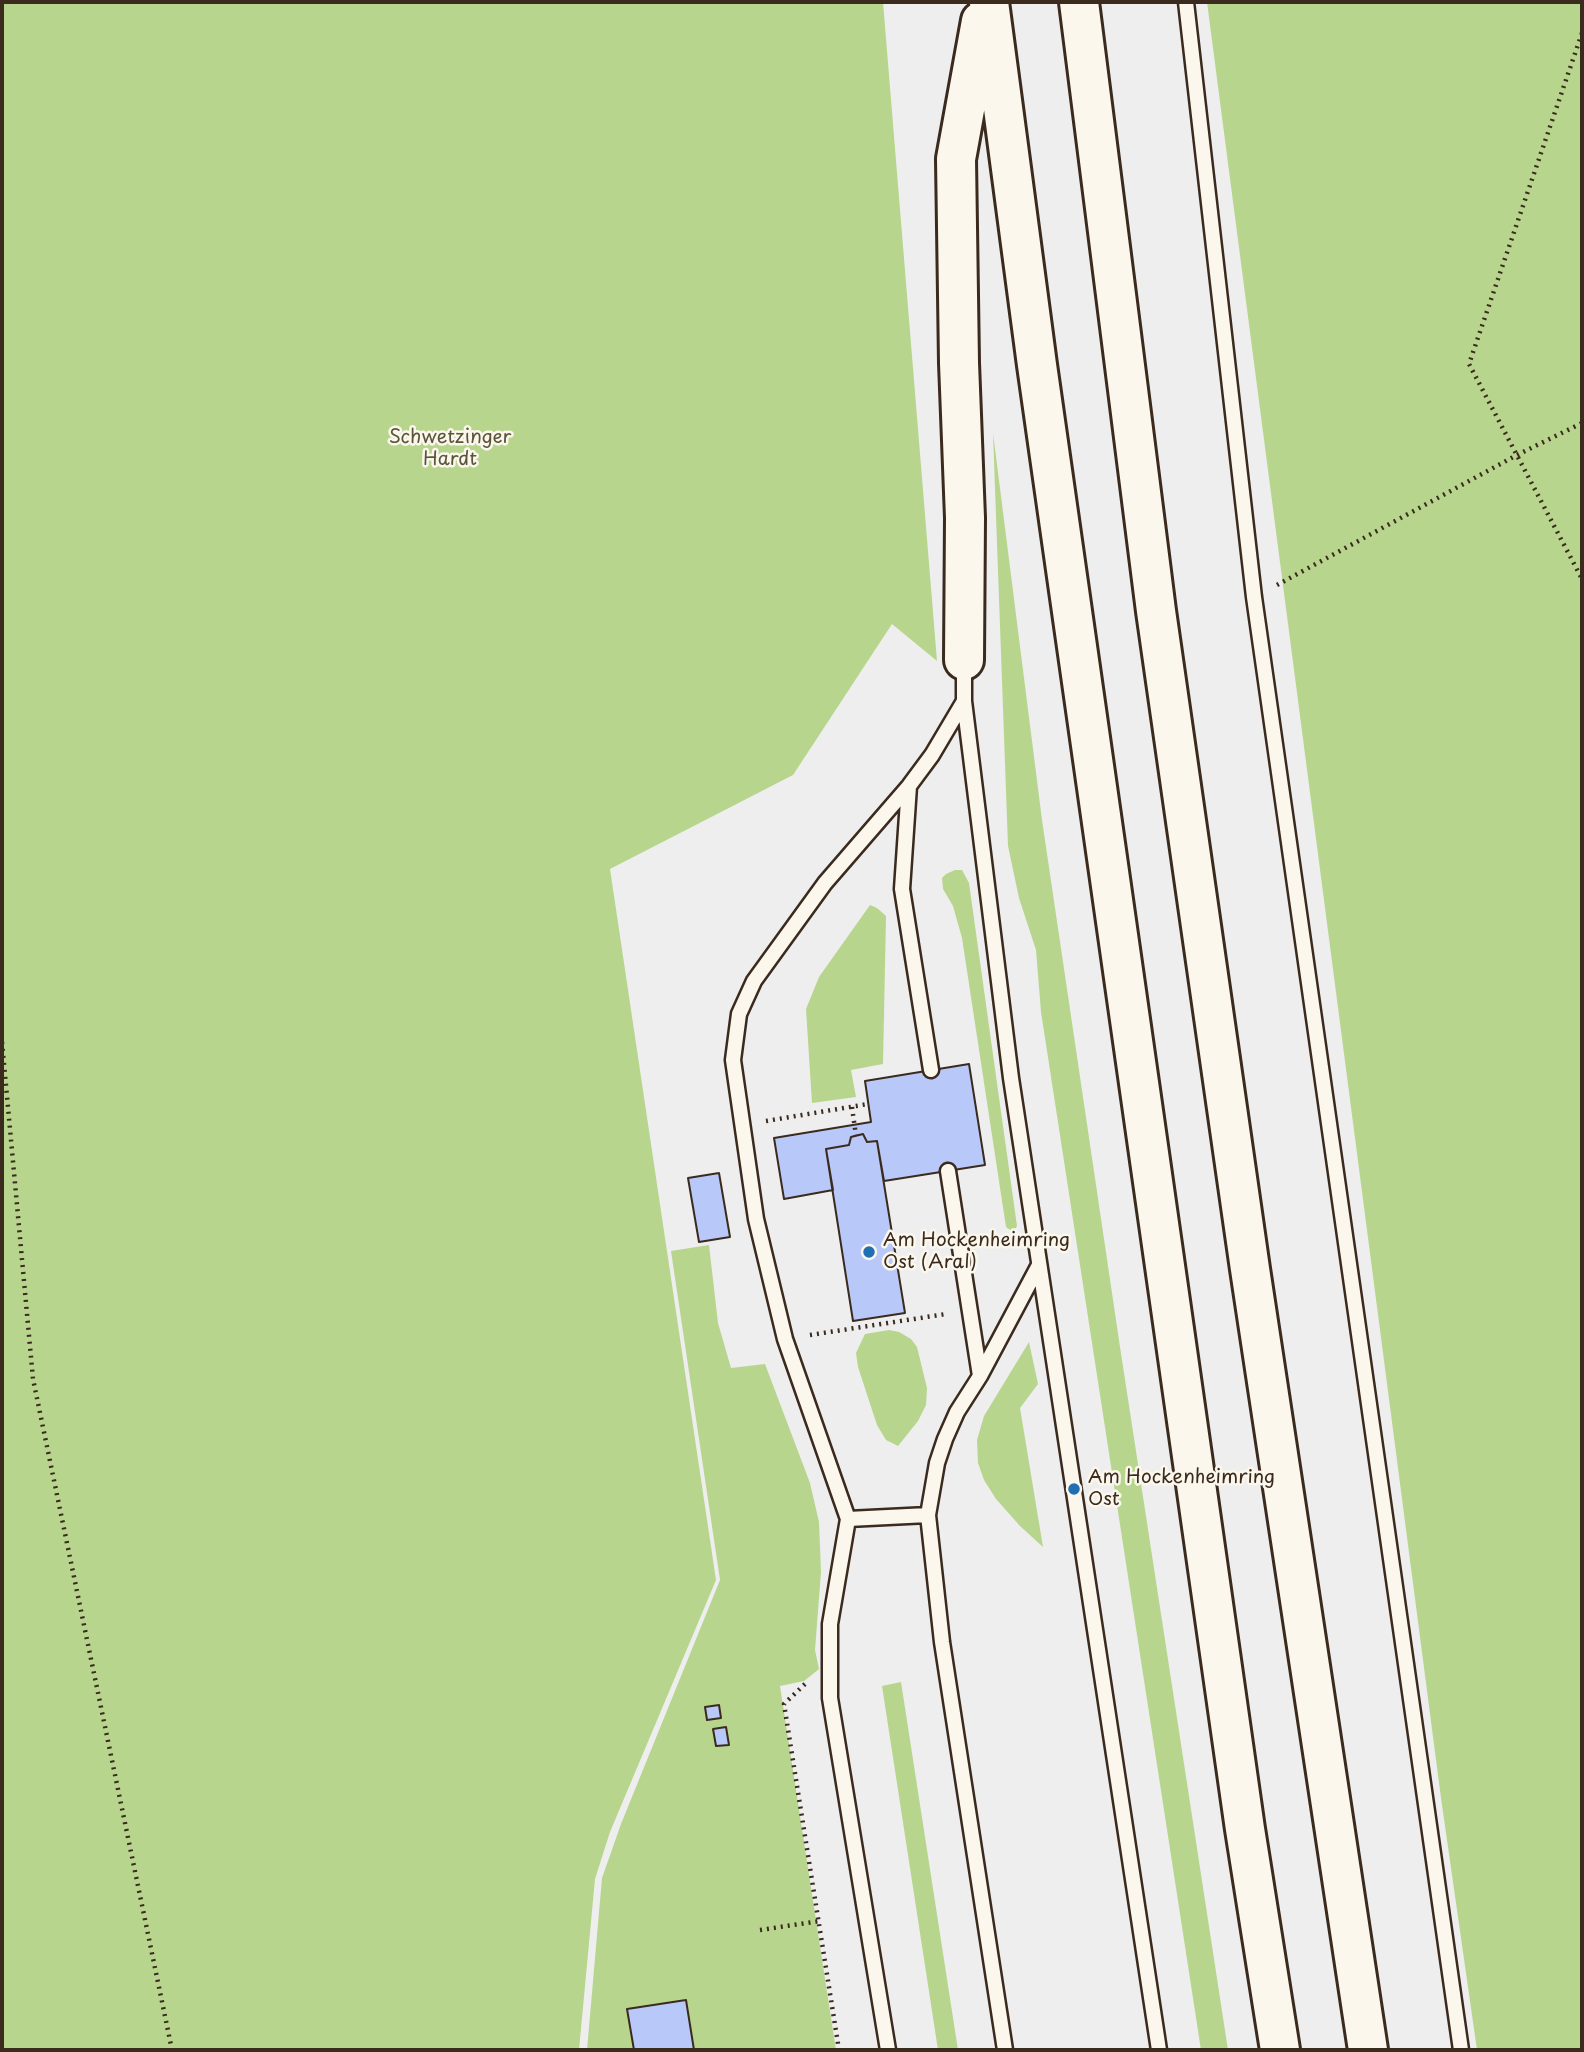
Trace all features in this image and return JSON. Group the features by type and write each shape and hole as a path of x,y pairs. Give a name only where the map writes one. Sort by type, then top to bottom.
{"highway":[{"path":"964,660 965,518 959,363 956,159 987,2"},
{"path":"987,2 1244,1829 1279,2050"},
{"path":"1079,2 1160,639 1252,1283 1368,2050"}],"lane":[{"path":"1186,2 1254,597 1461,2050"},
{"path":"964,660 964,701 1007,1051 1159,2050"},
{"path":"888,2050 830,1698 830,1624 848,1519 785,1339 756,1220 733,1060 739,1014 754,981 825,883 909,786 932,755 964,701"},
{"path":"909,786 902,889 931,1070"},
{"path":"948,1171 981,1376"},
{"path":"1005,2050 942,1642 928,1515 937,1463 945,1439 957,1412 981,1376 1039,1265"},
{"path":"848,1519 928,1515"}],"path":[{"path":"1582,33 1469,364 1582,579"},
{"path":"1254,597 1517,455 1582,423"},
{"path":"2,1042 33,1379 173,2050"},
{"path":"741,1125 868,1104"},
{"path":"852,1107 856,1136"},
{"path":"785,1339 970,1310"},
{"path":"830,1659 784,1704 839,2050"},
{"path":"760,1930 820,1921"}],"green space":[{"name":"Schwetzinger Hardt","path":"2,2 883,2 937,661 892,624 793,775 610,869 716,1580 610,1832 595,1879 579,2050 2,2050"},
{"path":"1207,2 1582,2 1582,2050 1477,2050 1441,1798"},
{"path":"993,433 1042,820 1228,2050 1201,2050 1041,1012 1036,950 1019,898 1008,846"},
{"path":"955,870 962,870 969,883 1017,1226 1013,1232 1006,1227 962,938 953,906 943,889 942,878"},
{"path":"870,905 886,916 883,1064 851,1070 856,1097 812,1103 806,1009 819,977"},
{"path":"709,1245 718,1323 731,1368 765,1364 810,1483 819,1522 821,1572 815,1650 819,1669 804,1681 780,1686 836,2050 587,2050 602,1878 621,1824 720,1580 671,1251"},
{"path":"889,1330 911,1339 917,1347 927,1388 926,1405 918,1421 898,1446 886,1440 877,1425 856,1353 865,1334"},
{"path":"1029,1342 1038,1384 1020,1408 1043,1547 996,1499 984,1480 978,1463 977,1440 984,1416"},
{"path":"901,1682 958,2050 938,2050 882,1686"}],"building":[{"path":"969,1064 985,1165 884,1181 877,1141 867,1142 863,1134 851,1137 849,1145 826,1149 833,1190 784,1199 774,1138 871,1122 865,1081"},
{"name":"Am Hockenheimring Ost (Aral)","path":"863,1134 867,1142 877,1141 905,1313 853,1321 826,1149 849,1145 851,1137"},
{"path":"719,1173 730,1237 699,1242 688,1178"},
{"path":"719,1705 721,1718 707,1720 705,1707"},
{"path":"726,1727 729,1745 716,1746 713,1729"},
{"path":"686,2000 694,2050 634,2050 627,2009"}],"place":[{"name":"Am Hockenheimring Ost (Aral)","path":"869,1252"},
{"name":"Am Hockenheimring Ost","path":"1074,1489"}]}
